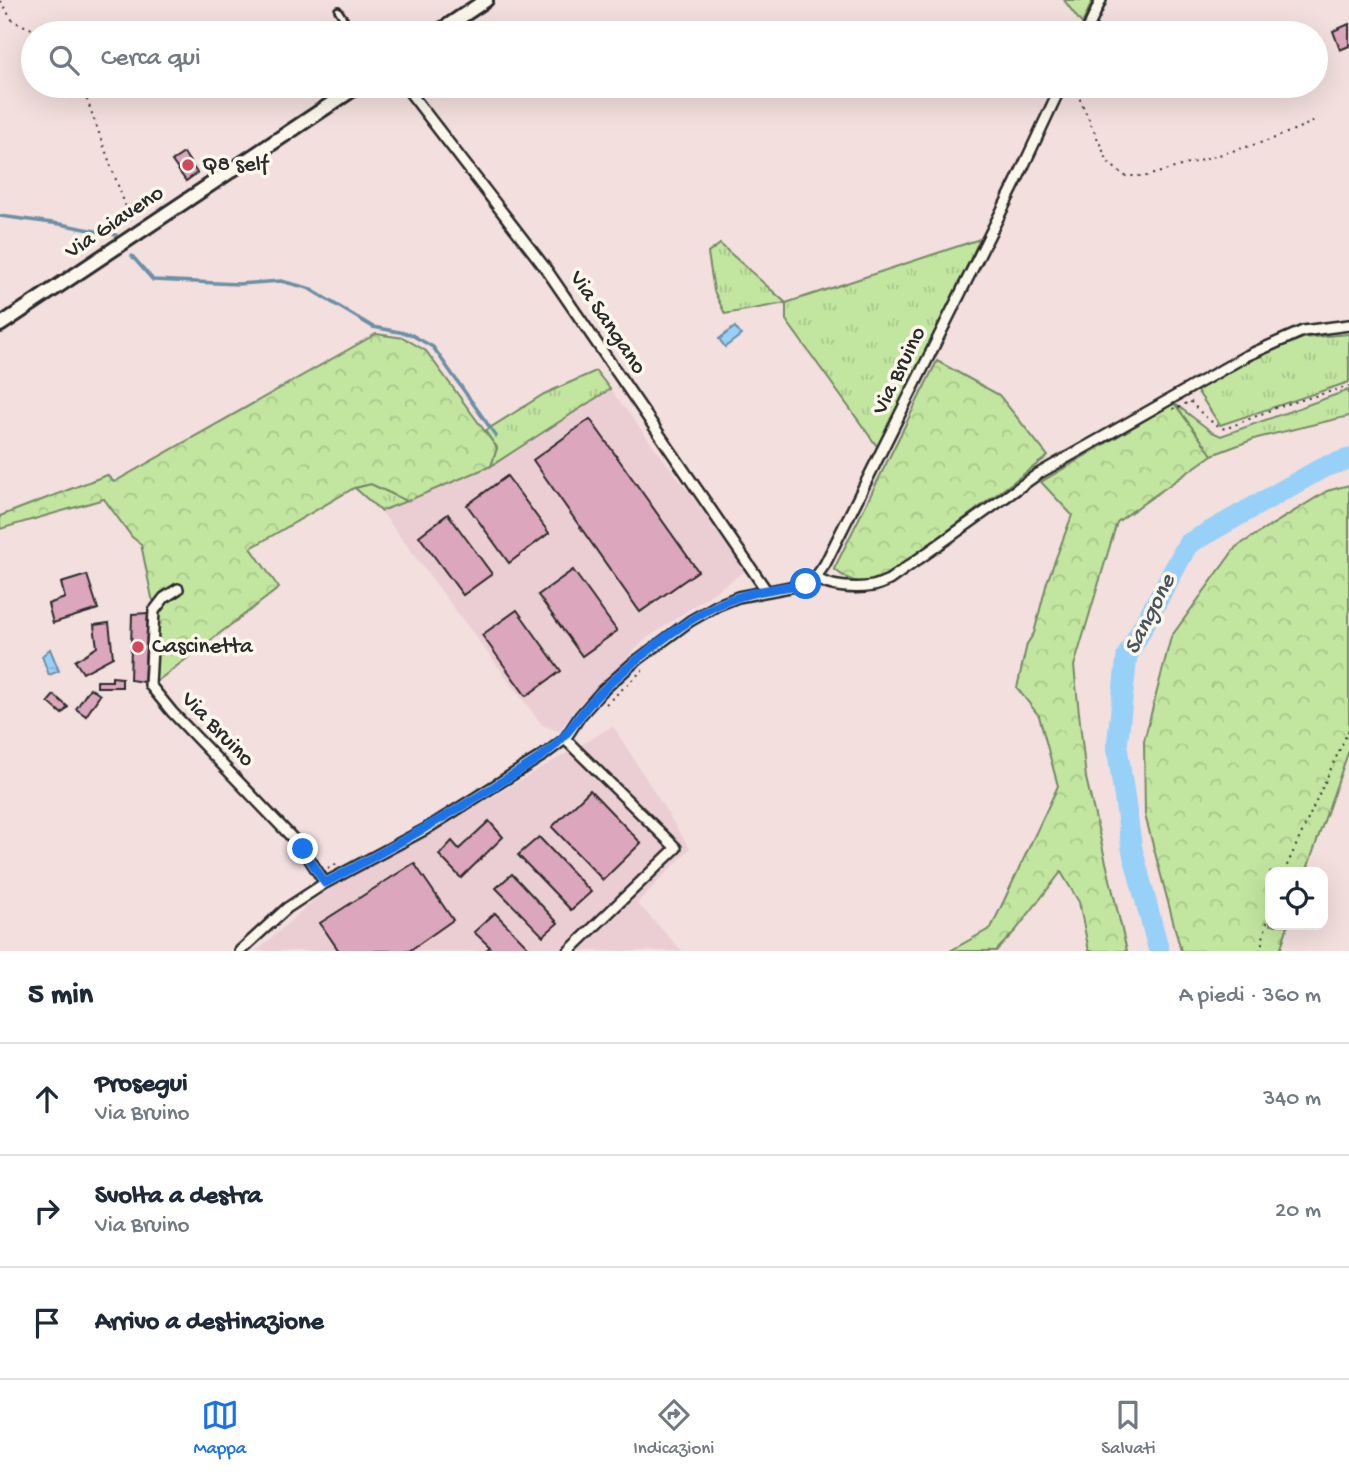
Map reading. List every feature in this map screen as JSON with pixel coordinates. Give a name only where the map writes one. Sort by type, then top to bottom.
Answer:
[{"type":"main road","points":[[455,21],[486,0]]},
{"type":"main road","name":"Via Giaveno","points":[[0,326],[340,98]]},
{"type":"street","points":[[1091,21],[1101,0]]},
{"type":"street","name":"Via Sangano","points":[[414,98],[546,269],[766,590]]},
{"type":"street","name":"Via Bruino","points":[[816,577],[825,564],[1055,98]]},
{"type":"street","points":[[240,951],[287,908],[325,883],[426,829],[545,754],[565,739],[580,716],[602,691],[632,664],[690,621],[718,605],[766,590],[806,584],[816,577],[826,583],[849,586],[873,586],[889,580],[1038,474],[1177,394],[1246,356],[1303,331],[1349,324]]},
{"type":"street","name":"Via Bruino","points":[[178,589],[164,598],[154,611],[150,685],[172,712],[303,849],[325,883]]},
{"type":"street","points":[[565,739],[676,848],[569,951]]},
{"type":"lane","points":[[338,10],[345,21]]},
{"type":"path","points":[[0,1],[13,21],[21,24]]},
{"type":"path","points":[[86,98],[136,234]]},
{"type":"path","points":[[1079,98],[1108,162],[1124,176],[1147,176],[1270,140],[1315,121]]},
{"type":"path","points":[[1170,404],[1175,410],[1190,401],[1203,415],[1225,429],[1278,407],[1349,386]]},
{"type":"path","points":[[606,704],[646,667]]},
{"type":"path","points":[[1286,867],[1349,729]]},
{"type":"path","points":[[1260,951],[1265,930]]},
{"type":"shaded area","points":[[610,389],[748,569],[646,639],[579,705],[559,731],[542,725],[381,511],[491,466]]},
{"type":"shaded area","points":[[613,726],[690,849],[637,903],[682,951],[257,951],[314,900],[337,884],[413,843]]},
{"type":"green space","points":[[1064,0],[1093,0],[1083,21],[1080,21]]},
{"type":"green space","points":[[980,239],[879,449],[786,320],[786,303]]},
{"type":"green space","points":[[720,244],[786,303],[725,314],[714,291],[708,253]]},
{"type":"green space","points":[[376,334],[404,338],[426,351],[497,448],[491,466],[407,501],[371,484],[354,488],[251,548],[279,588],[156,682],[153,676],[159,610],[152,598],[141,544],[132,537],[104,499],[0,529],[0,516],[107,475],[114,482]]},
{"type":"green space","points":[[1349,334],[1349,382],[1220,425],[1196,389],[1257,356],[1303,338]]},
{"type":"green space","points":[[937,361],[999,395],[1048,456],[887,576],[872,581],[853,581],[834,569]]},
{"type":"green space","points":[[596,371],[610,389],[491,466],[497,448],[485,431],[544,394]]},
{"type":"green space","points":[[1349,390],[1349,416],[1257,438],[1212,455],[1174,403],[1221,436]]},
{"type":"green space","points":[[1174,403],[1212,455],[1117,522],[1074,666],[1086,778],[1127,951],[1089,951],[1079,902],[1061,872],[1016,930],[996,951],[950,951],[991,928],[1058,786],[1039,716],[1017,688],[1027,644],[1034,633],[1047,582],[1072,515],[1041,482]]},
{"type":"green space","points":[[371,484],[407,501],[381,511],[355,488]]},
{"type":"green space","points":[[1349,485],[1349,750],[1308,867],[1265,867],[1265,930],[1286,930],[1280,951],[1181,951],[1145,815],[1144,741],[1171,637],[1236,547],[1327,491]]},
{"type":"water","points":[[735,327],[741,335],[725,347],[719,339]]},
{"type":"water","points":[[50,649],[59,671],[49,675],[42,656]]},
{"type":"building","points":[[1349,24],[1349,46],[1340,50],[1333,31]]},
{"type":"building","points":[[184,153],[197,173],[186,181],[172,161]]},
{"type":"building","points":[[590,419],[698,571],[640,612],[533,460]]},
{"type":"building","points":[[507,476],[549,533],[509,563],[467,505]]},
{"type":"building","points":[[448,514],[492,574],[463,595],[419,536]]},
{"type":"building","points":[[573,570],[617,631],[582,656],[538,595]]},
{"type":"building","points":[[87,575],[98,609],[53,623],[48,604],[65,598],[61,583]]},
{"type":"building","points":[[517,610],[561,671],[526,696],[482,635]]},
{"type":"building","name":"Cascinetta","points":[[148,613],[144,682],[130,680],[132,614]]},
{"type":"building","points":[[109,623],[113,657],[83,673],[75,661],[97,647],[94,625]]},
{"type":"building","points":[[112,677],[122,678],[122,687],[97,687],[97,681],[112,681]]},
{"type":"building","points":[[90,688],[100,695],[86,716],[76,709]]},
{"type":"building","points":[[54,695],[68,707],[62,714],[48,702]]},
{"type":"building","points":[[590,790],[641,843],[603,880],[552,827]]},
{"type":"building","points":[[489,821],[503,837],[461,878],[439,855],[452,841],[459,849]]},
{"type":"building","points":[[539,837],[591,892],[571,910],[518,855]]},
{"type":"building","points":[[414,863],[453,920],[409,951],[339,951],[320,923]]},
{"type":"building","points":[[512,874],[558,923],[543,936],[496,888]]},
{"type":"building","points":[[495,913],[530,951],[485,951],[490,947],[474,932]]},
{"type":"waterway","points":[[0,216],[116,235]]},
{"type":"waterway","points":[[132,256],[153,280],[238,284],[281,281],[308,288],[373,327],[410,334],[433,347],[496,436]]},
{"type":"waterway","name":"Sangone","points":[[1159,951],[1132,849],[1117,746],[1127,656],[1188,544],[1324,467],[1349,459]]},
{"type":"place","name":"Q8 self","points":[[188,165]]},
{"type":"place","name":"Cascinetta","points":[[138,647]]},
{"type":"route","points":[[303,849],[325,883],[426,829],[545,754],[565,739],[580,716],[602,691],[632,664],[690,621],[738,597],[806,584]]}]
